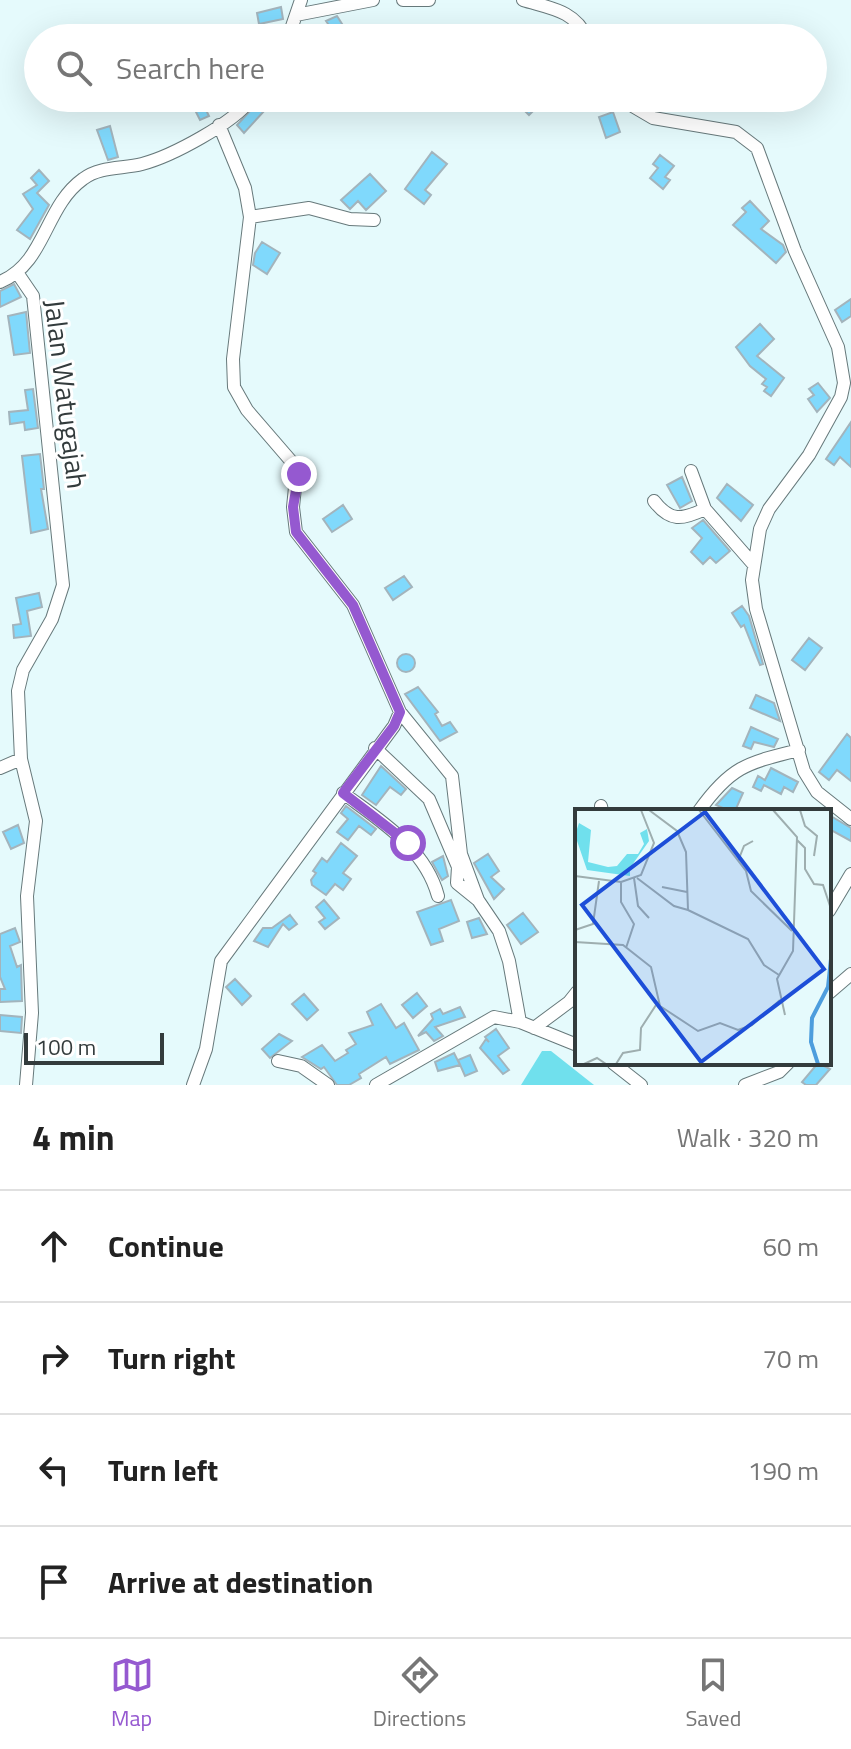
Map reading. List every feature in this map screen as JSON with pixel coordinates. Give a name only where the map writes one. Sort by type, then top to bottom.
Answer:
[{"type":"street","points":[[293,24],[301,0]]},
{"type":"street","points":[[296,15],[373,0]]},
{"type":"street","points":[[403,0],[429,0]]},
{"type":"street","points":[[523,0],[569,14],[579,24]]},
{"type":"street","points":[[0,282],[18,274],[59,205],[85,177],[152,161],[241,112]]},
{"type":"street","points":[[643,112],[653,118],[736,132],[761,153],[795,251],[838,347],[844,383],[836,407],[809,455],[769,509],[760,529],[752,580],[756,609],[804,771],[817,792],[851,819]]},
{"type":"street","points":[[219,125],[245,188],[250,217],[233,359],[234,387],[247,410],[297,468],[293,507],[296,532],[353,605],[400,712],[452,776],[457,802],[456,834],[478,900]]},
{"type":"street","points":[[250,217],[309,208],[350,219],[374,220]]},
{"type":"street","name":"Jalan Watugajah","points":[[18,274],[33,296],[63,585],[52,619],[23,670],[18,691],[21,759],[36,821],[27,896],[32,1013],[26,1085]]},
{"type":"street","points":[[836,407],[851,403]]},
{"type":"street","points":[[691,471],[705,509],[754,565]]},
{"type":"street","points":[[654,501],[670,517],[680,519],[705,509]]},
{"type":"street","points":[[193,1085],[206,1049],[221,961],[394,726],[400,712]]},
{"type":"street","points":[[375,748],[429,799],[458,867],[457,883],[478,900],[493,918],[504,946],[520,1022]]},
{"type":"street","points":[[701,809],[718,786],[744,764],[799,750]]},
{"type":"street","points":[[0,768],[21,759]]},
{"type":"street","points":[[343,793],[408,843],[425,862],[438,896]]},
{"type":"street","points":[[831,908],[851,874]]},
{"type":"street","points":[[831,991],[851,974]]},
{"type":"street","points":[[534,1028],[575,994]]},
{"type":"street","points":[[376,1085],[485,1020],[502,1018],[520,1022],[575,1044]]},
{"type":"street","points":[[278,1061],[301,1066],[328,1085]]},
{"type":"street","points":[[616,1065],[641,1085]]},
{"type":"street","points":[[745,1085],[779,1072],[786,1065]]},
{"type":"shaded area","points":[[542,1051],[551,1051],[594,1085],[521,1085]]},
{"type":"building","points":[[281,7],[283,19],[259,24],[257,13]]},
{"type":"building","points":[[337,16],[342,24],[328,24],[326,21]]},
{"type":"building","points":[[196,112],[207,112],[209,116],[200,120]]},
{"type":"building","points":[[249,112],[263,112],[244,133],[237,125]]},
{"type":"building","points":[[613,112],[620,132],[606,138],[599,117]]},
{"type":"building","points":[[110,126],[118,157],[108,160],[97,130]]},
{"type":"building","points":[[432,152],[447,164],[425,190],[431,195],[424,204],[405,189]]},
{"type":"building","points":[[660,155],[674,166],[665,177],[670,180],[663,189],[650,178],[658,168],[653,164]]},
{"type":"building","points":[[39,170],[49,181],[37,193],[49,205],[30,239],[17,230],[33,209],[23,194],[37,185],[31,178]]},
{"type":"building","points":[[370,174],[386,191],[366,210],[358,201],[350,209],[341,200]]},
{"type":"building","points":[[750,201],[769,221],[761,229],[783,245],[786,252],[776,263],[733,225],[746,212],[742,208]]},
{"type":"building","points":[[262,242],[280,253],[267,274],[253,265],[255,253]]},
{"type":"building","points":[[14,284],[21,297],[0,307],[0,291]]},
{"type":"building","points":[[851,299],[851,316],[842,322],[835,310]]},
{"type":"building","points":[[26,312],[30,353],[14,355],[8,316]]},
{"type":"building","points":[[760,324],[774,339],[757,356],[784,378],[771,396],[764,391],[767,387],[762,384],[766,379],[750,366],[736,347]]},
{"type":"building","points":[[818,383],[830,398],[817,412],[808,399],[814,395],[809,389]]},
{"type":"building","points":[[33,389],[38,428],[25,430],[24,422],[10,424],[9,412],[28,410],[25,390]]},
{"type":"building","points":[[851,422],[851,467],[840,457],[834,465],[826,459]]},
{"type":"building","points":[[40,454],[44,489],[41,489],[48,529],[31,533],[22,456]]},
{"type":"building","points":[[682,477],[692,501],[680,508],[667,485]]},
{"type":"building","points":[[727,484],[753,505],[741,521],[717,498]]},
{"type":"building","points":[[343,505],[352,519],[332,532],[323,519]]},
{"type":"building","points":[[703,520],[730,551],[716,563],[710,557],[703,564],[691,552],[702,538],[692,528]]},
{"type":"building","points":[[404,576],[412,587],[393,600],[385,588]]},
{"type":"building","points":[[39,593],[42,607],[27,611],[31,636],[14,638],[13,625],[21,624],[16,598]]},
{"type":"building","points":[[742,606],[749,616],[763,664],[760,665],[744,625],[741,627],[732,613]]},
{"type":"building","points":[[809,638],[822,648],[805,670],[792,660]]},
{"type":"building","points":[[406,654],[415,663],[406,672],[397,663]]},
{"type":"building","points":[[418,687],[438,712],[435,714],[442,726],[450,722],[457,732],[440,741],[405,694]]},
{"type":"building","points":[[756,695],[774,703],[780,721],[750,708]]},
{"type":"building","points":[[751,727],[778,739],[774,747],[754,742],[751,749],[743,746]]},
{"type":"building","points":[[847,734],[851,738],[851,781],[837,770],[829,780],[819,772]]},
{"type":"building","points":[[381,766],[406,789],[401,795],[390,787],[376,805],[362,795]]},
{"type":"building","points":[[771,768],[798,782],[793,792],[784,787],[781,794],[764,785],[761,791],[753,787],[758,776],[765,780]]},
{"type":"building","points":[[732,788],[743,793],[736,809],[723,809],[716,805]]},
{"type":"building","points":[[346,806],[376,829],[371,835],[359,826],[348,840],[337,832],[348,819],[341,813]]},
{"type":"building","points":[[831,816],[851,828],[851,841],[831,830]]},
{"type":"building","points":[[18,825],[24,843],[11,849],[3,832]]},
{"type":"building","points":[[341,843],[357,856],[343,873],[351,879],[343,890],[335,884],[326,895],[312,885],[311,880],[316,873],[313,871],[322,858],[327,862]]},
{"type":"building","points":[[488,854],[499,871],[491,877],[504,889],[494,899],[474,863]]},
{"type":"building","points":[[443,856],[448,876],[442,880],[432,862]]},
{"type":"building","points":[[324,900],[339,918],[325,929],[319,922],[325,918],[316,907]]},
{"type":"building","points":[[451,900],[459,921],[439,929],[443,941],[431,945],[417,912]]},
{"type":"building","points":[[523,913],[538,932],[521,944],[507,925]]},
{"type":"building","points":[[290,915],[297,924],[289,930],[283,924],[268,947],[254,941],[263,928],[272,928]]},
{"type":"building","points":[[479,918],[487,934],[472,938],[467,922]]},
{"type":"building","points":[[15,928],[20,942],[10,946],[17,967],[21,965],[22,1001],[0,1002],[0,989],[5,989],[0,977],[0,934]]},
{"type":"building","points":[[235,979],[251,996],[242,1005],[226,987]]},
{"type":"building","points":[[417,993],[427,1006],[413,1018],[402,1005]]},
{"type":"building","points":[[304,994],[318,1010],[307,1020],[292,1004]]},
{"type":"building","points":[[381,1004],[396,1028],[404,1023],[419,1050],[390,1064],[386,1057],[359,1074],[361,1078],[349,1085],[337,1085],[324,1067],[321,1069],[302,1057],[322,1045],[335,1061],[348,1053],[346,1050],[356,1044],[349,1033],[373,1025],[367,1012]]},
{"type":"building","points":[[460,1007],[465,1017],[435,1027],[443,1036],[434,1041],[426,1032],[418,1036],[433,1019],[431,1014],[440,1009],[443,1014]]},
{"type":"building","points":[[0,1015],[22,1017],[21,1033],[0,1031]]},
{"type":"building","points":[[496,1029],[509,1048],[498,1056],[509,1070],[503,1074],[480,1048],[486,1039],[489,1042],[485,1037]]},
{"type":"building","points":[[279,1034],[292,1041],[270,1058],[262,1049]]},
{"type":"building","points":[[454,1053],[460,1065],[438,1071],[435,1062]]},
{"type":"building","points":[[470,1055],[477,1071],[465,1076],[458,1060]]},
{"type":"building","points":[[816,1065],[830,1069],[816,1085],[802,1082]]},
{"type":"route","points":[[299,474],[293,507],[296,532],[303,545],[340,584],[353,605],[372,641],[400,712],[398,721],[343,793],[408,843]]}]
